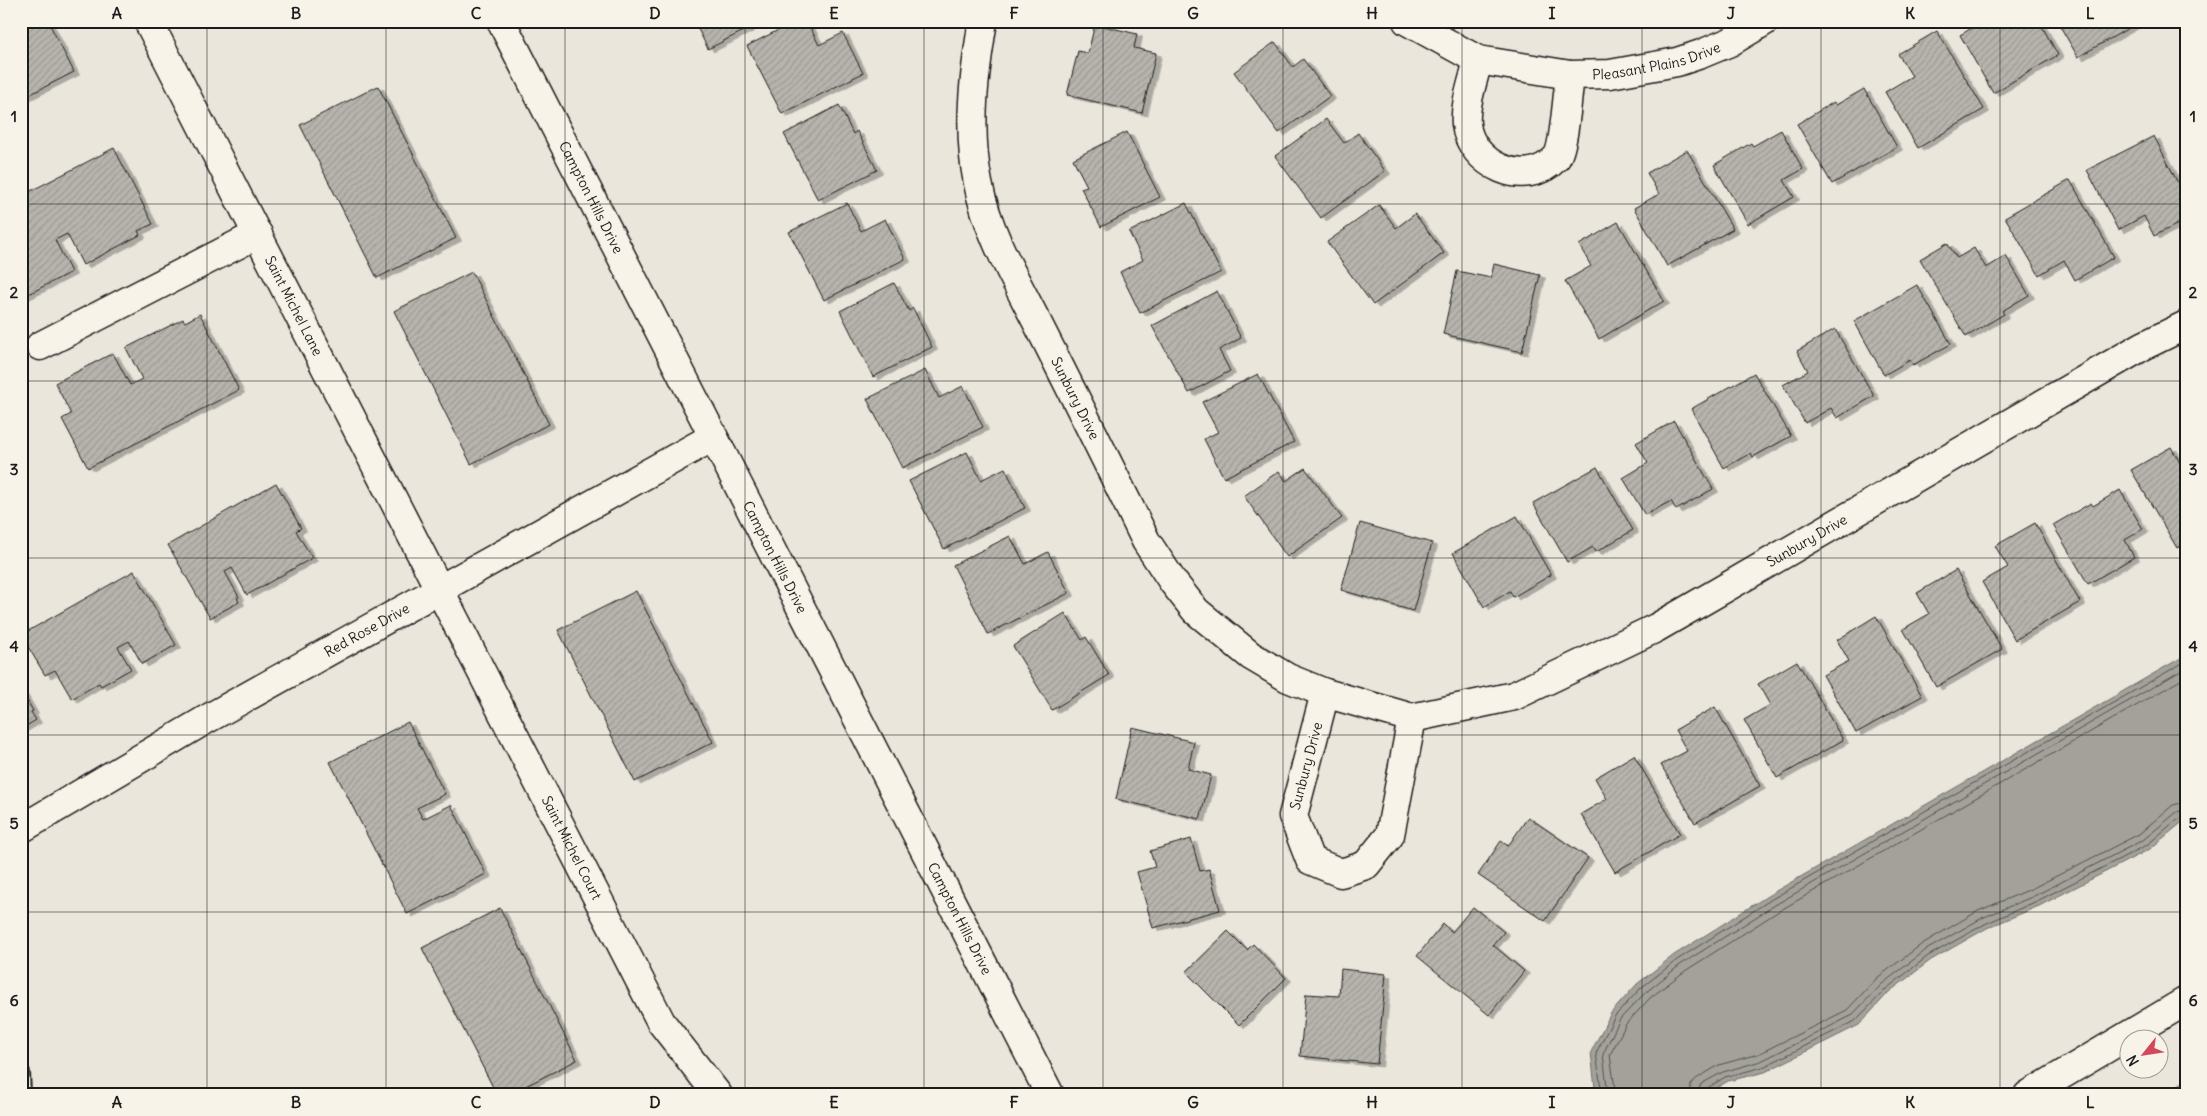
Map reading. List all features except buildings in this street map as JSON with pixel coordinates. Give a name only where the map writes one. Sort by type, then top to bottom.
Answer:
[{"type":"street","name":"Saint Michel Lane","points":[[148,21],[441,589]]},
{"type":"street","name":"Campton Hills Drive","points":[[501,21],[1050,1095]]},
{"type":"street","name":"Sunbury Drive","points":[[983,21],[975,70],[972,140],[978,182],[987,216],[1035,319],[1146,541],[1173,582],[1196,611],[1218,631],[1251,656],[1288,678],[1325,693],[1412,718],[1514,696],[1656,628],[2143,346],[2186,325]]},
{"type":"street","name":"Pleasant Plains Drive","points":[[1407,21],[1478,60],[1570,75],[1610,74],[1676,62],[1730,42],[1765,21]]},
{"type":"street","points":[[1478,60],[1466,123],[1470,140],[1479,155],[1492,166],[1509,172],[1526,172],[1542,167],[1557,157],[1570,75]]},
{"type":"street","points":[[40,346],[258,234]]},
{"type":"street","name":"Red Rose Drive","points":[[21,829],[207,719],[713,436]]},
{"type":"street","name":"Saint Michel Court","points":[[441,589],[661,1022],[718,1095]]},
{"type":"street","name":"Sunbury Drive","points":[[1325,693],[1293,816],[1310,860],[1341,873],[1366,865],[1390,835],[1412,718]]},
{"type":"street","points":[[2028,1095],[2186,1001]]},
{"type":"lane","points":[[21,1073],[22,1095]]},
{"type":"shaded area","points":[[2186,1080],[2186,1095],[2162,1095]]},
{"type":"water","points":[[2186,655],[2186,819],[2150,849],[2039,906],[1987,928],[1931,960],[1889,992],[1859,1025],[1765,1072],[1728,1081],[1705,1095],[1598,1095],[1595,1088],[1591,1052],[1611,1013],[1637,984],[1674,955],[1769,895]]}]
